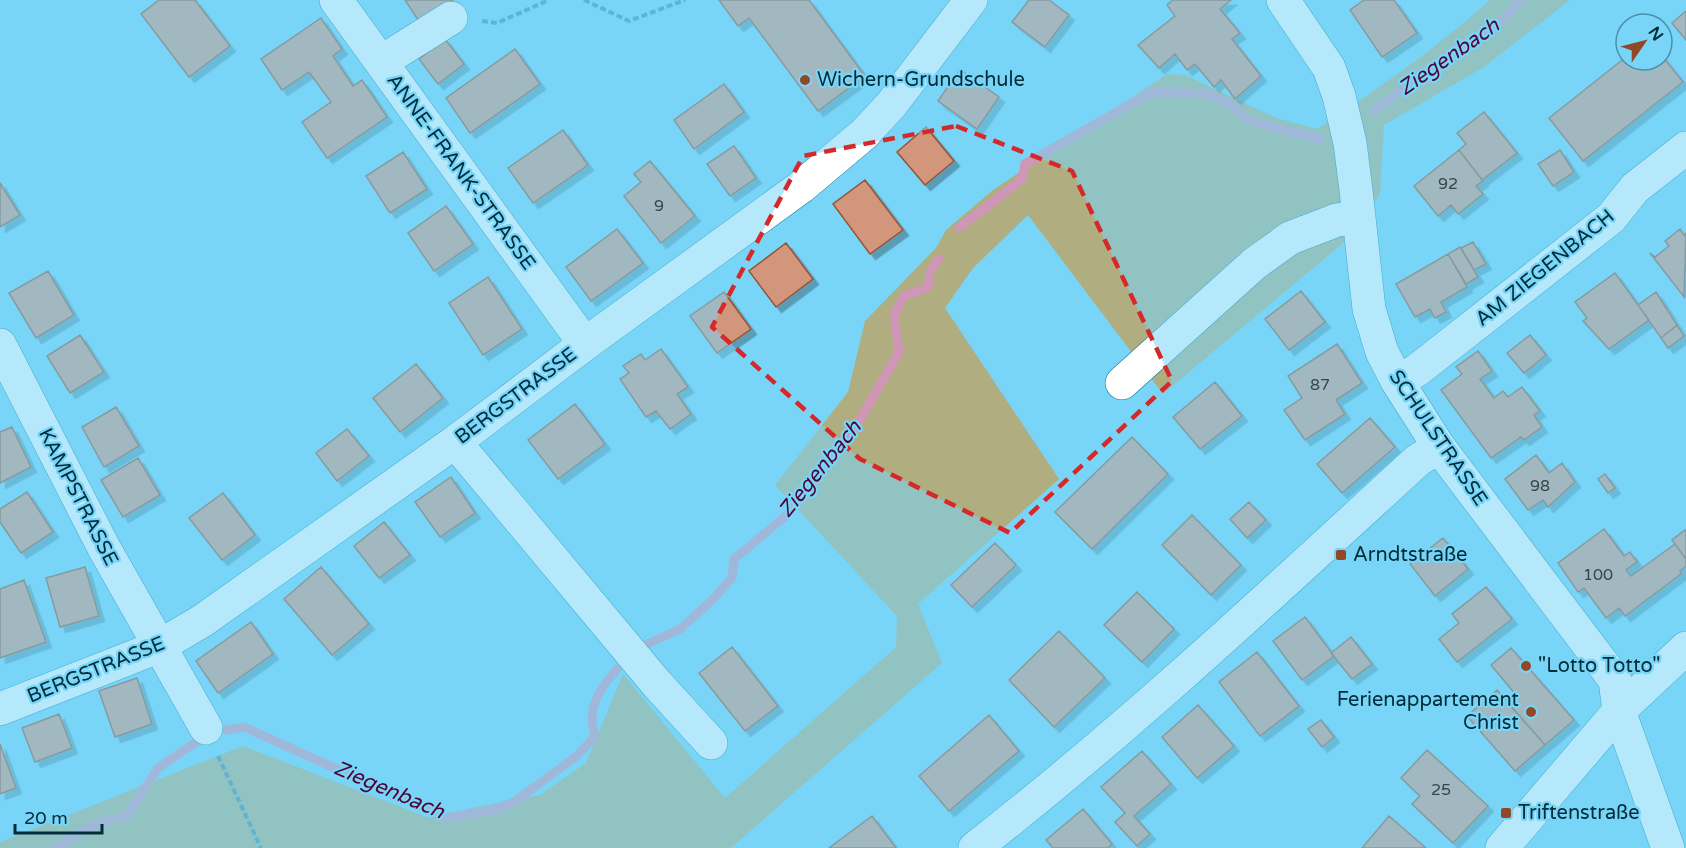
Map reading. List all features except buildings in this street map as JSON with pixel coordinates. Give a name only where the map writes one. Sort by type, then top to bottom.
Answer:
[{"type":"street","name":"ANNE-FRANK-STRASSE","points":[[336,0],[585,344]]},
{"type":"street","name":"BERGSTRASSE","points":[[0,709],[158,647],[202,621],[455,442],[801,186],[864,134],[891,105],[971,0]]},
{"type":"street","name":"SCHULSTRASSE","points":[[1283,0],[1329,68],[1335,87],[1350,143],[1369,309],[1382,352],[1397,381],[1439,447],[1615,680],[1618,711],[1668,848]]},
{"type":"street","points":[[381,62],[451,18]]},
{"type":"street","name":"AM ZIEGENBACH","points":[[1397,381],[1416,371],[1611,218],[1635,188],[1686,148]]},
{"type":"street","points":[[1122,383],[1254,264],[1290,238],[1336,220],[1358,218]]},
{"type":"street","name":"KAMPSTRASSE","points":[[0,345],[158,647],[211,740]]},
{"type":"street","points":[[455,442],[657,684],[711,742]]},
{"type":"street","points":[[975,848],[1067,776],[1154,702],[1418,460],[1439,447]]},
{"type":"street","points":[[1502,848],[1618,711],[1686,648]]},
{"type":"path","points":[[451,18],[497,23],[549,0]]},
{"type":"path","points":[[584,0],[629,21],[685,0]]},
{"type":"path","points":[[211,740],[261,848]]},
{"type":"highlighted area","points":[[956,126],[1072,171],[1172,381],[1010,533],[860,459],[712,327],[803,156]]},
{"type":"shaded area","points":[[1490,0],[1570,0],[1484,67],[1384,125],[1380,194],[1349,238],[1163,394],[1028,215],[973,268],[945,308],[1059,479],[918,604],[942,663],[731,848],[0,848],[0,842],[243,746],[427,817],[540,795],[586,763],[623,674],[725,798],[896,647],[897,616],[775,485],[848,392],[865,321],[936,248],[946,230],[993,190],[1167,74],[1185,75],[1276,118],[1317,129],[1406,68]]},
{"type":"waterway","name":"Ziegenbach","points":[[1374,111],[1454,50],[1503,20],[1520,0]]},
{"type":"waterway","name":"Ziegenbach","points":[[959,228],[1022,179],[1025,164],[1152,92],[1208,94],[1230,104],[1248,120],[1320,139]]},
{"type":"waterway","name":"Ziegenbach","points":[[643,646],[680,629],[710,602],[732,578],[734,559],[787,515],[854,430],[899,352],[894,315],[904,296],[928,287],[930,271],[939,259]]},
{"type":"waterway","name":"Ziegenbach","points":[[226,730],[244,727],[445,818],[491,811],[514,802],[578,755],[595,736],[592,715],[597,697],[622,664]]},
{"type":"waterway","points":[[55,848],[98,823],[127,816],[158,768],[202,738]]},
{"type":"place","name":"Wichern-Grundschule","points":[[805,80]]},
{"type":"place","name":"Arndtstraße","points":[[1341,555]]},
{"type":"place","name":"\"Lotto Totto\"","points":[[1526,666]]},
{"type":"place","name":"Ferienappartement Christ","points":[[1531,712]]},
{"type":"place","name":"Triftenstraße","points":[[1506,813]]}]
